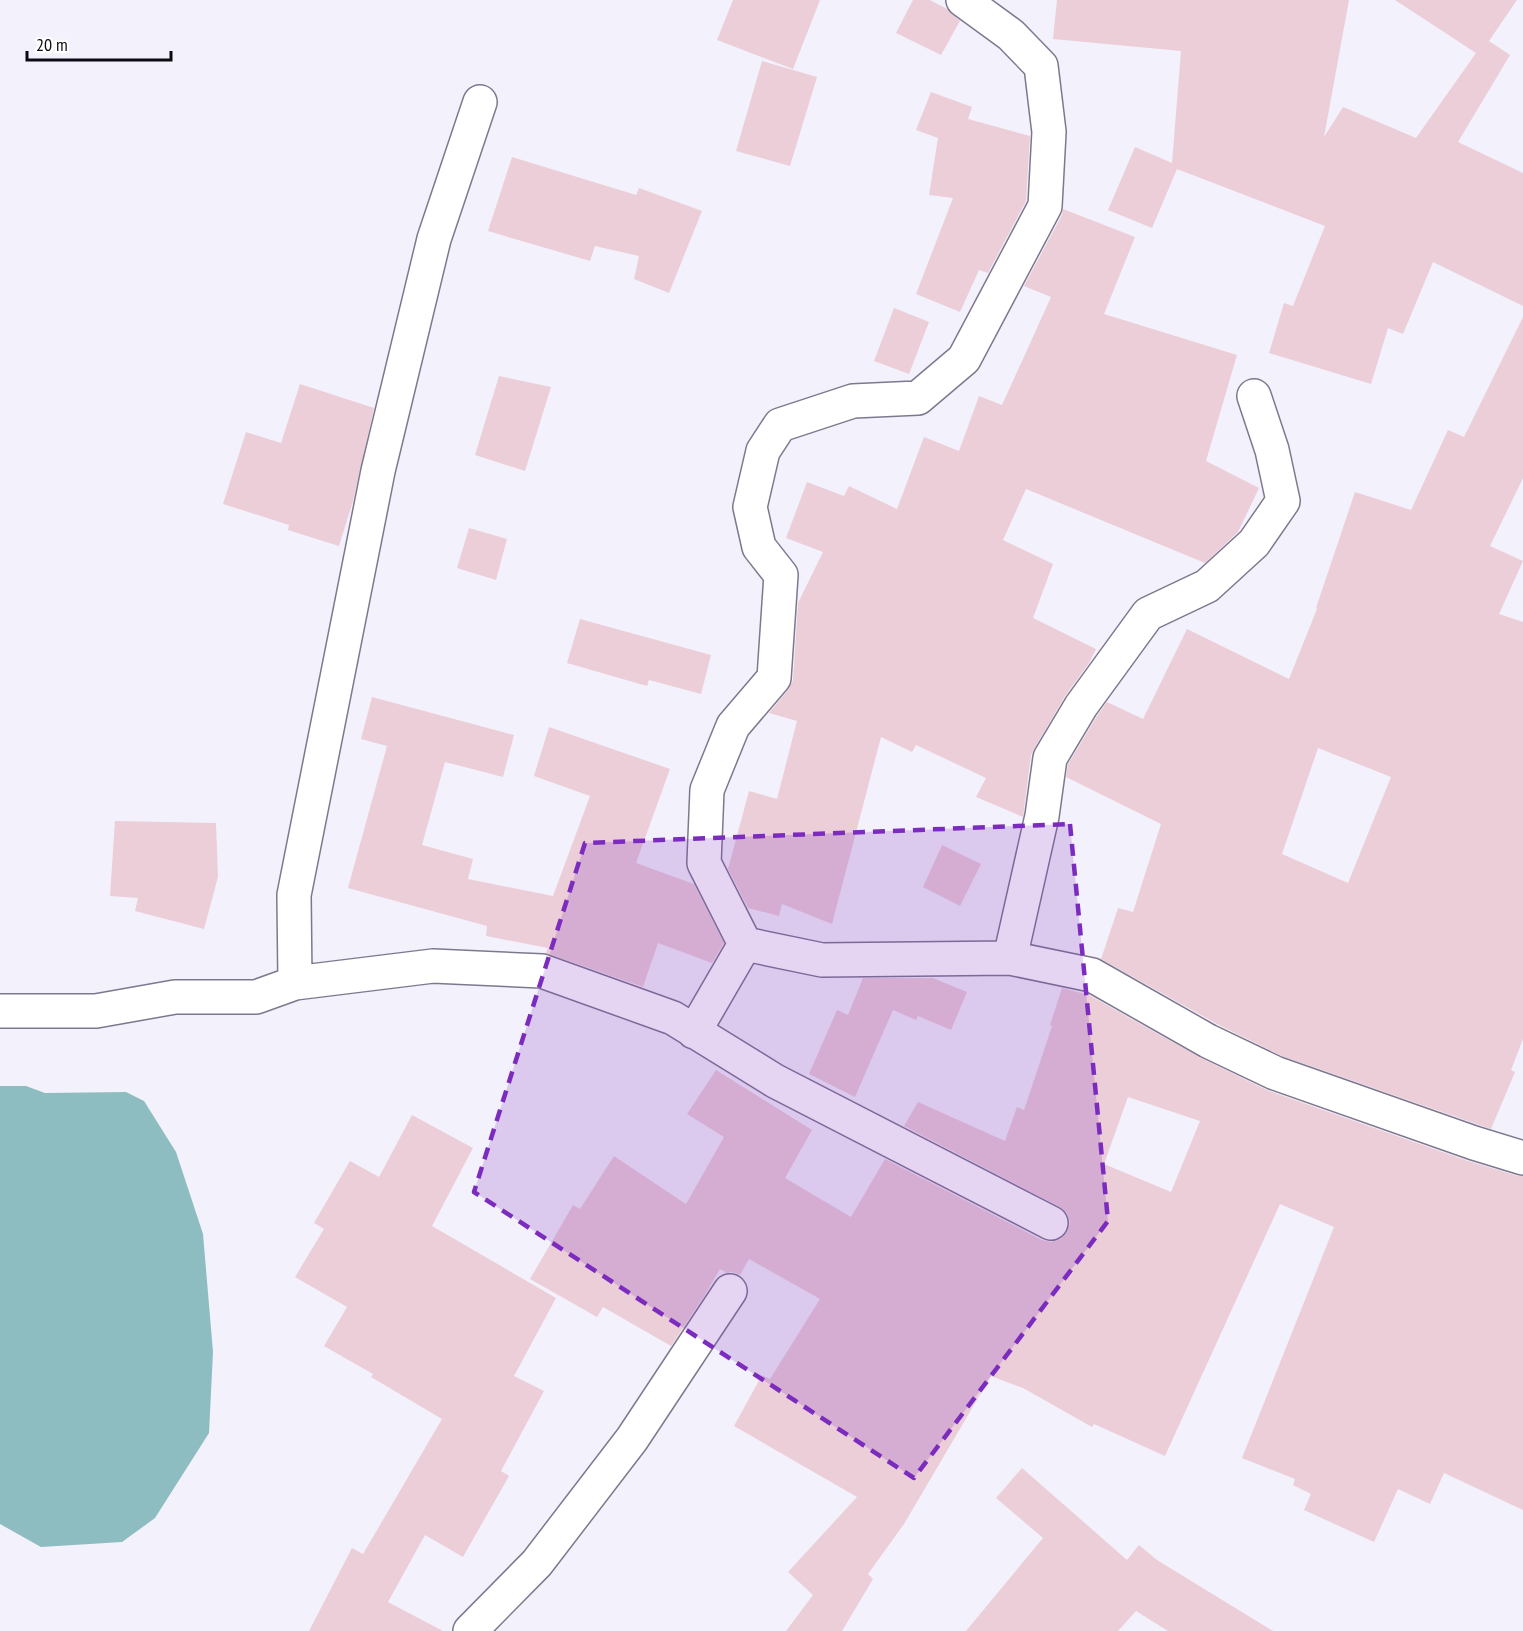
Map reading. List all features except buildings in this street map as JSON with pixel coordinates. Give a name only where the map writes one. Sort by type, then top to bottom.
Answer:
[{"type":"street","points":[[745,944],[704,863],[707,790],[733,726],[774,678],[781,576],[759,547],[750,507],[763,451],[780,425],[853,401],[918,398],[964,359],[1045,206],[1049,132],[1041,66],[1011,34],[963,0]]},
{"type":"street","points":[[295,983],[294,895],[378,471],[434,239],[480,102]]},
{"type":"street","points":[[1010,958],[1042,816],[1050,758],[1082,706],[1148,614],[1207,586],[1254,543],[1283,501],[1272,450],[1254,396]]},
{"type":"street","points":[[745,944],[822,960],[1010,958],[1092,975],[1208,1041],[1275,1073],[1523,1158]]},
{"type":"street","points":[[694,1032],[745,944]]},
{"type":"street","points":[[0,1011],[96,1011],[175,997],[256,997],[295,983],[433,966],[542,971],[673,1018],[775,1081],[1051,1223]]},
{"type":"street","points":[[470,1631],[537,1563],[633,1439],[730,1291]]},
{"type":"highlighted area","points":[[1070,824],[1108,1221],[914,1478],[474,1192],[585,843]]},
{"type":"water","points":[[0,1086],[26,1086],[45,1093],[126,1092],[144,1101],[176,1152],[203,1234],[213,1352],[209,1433],[155,1518],[122,1542],[41,1547],[0,1524]]}]
